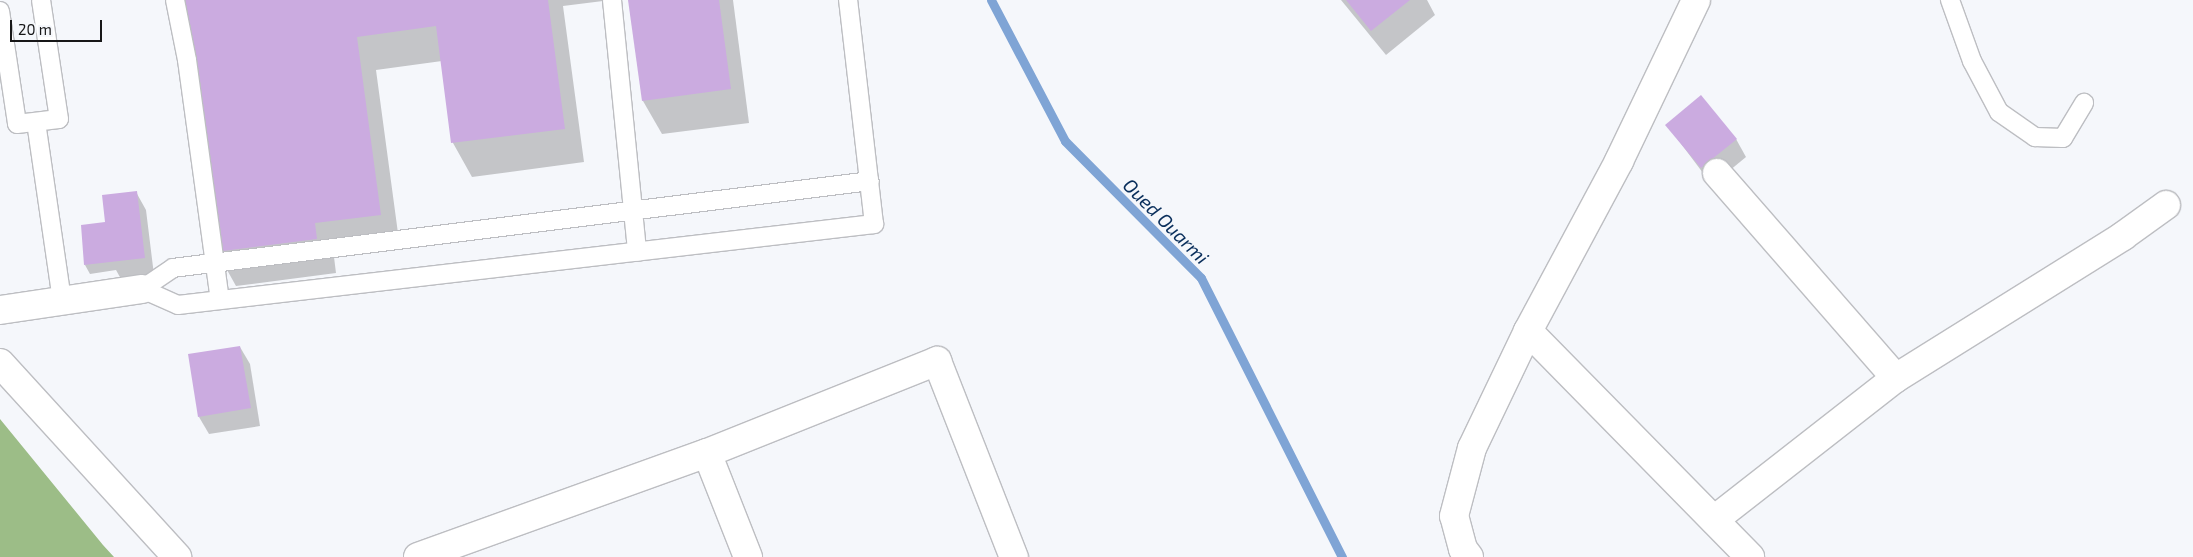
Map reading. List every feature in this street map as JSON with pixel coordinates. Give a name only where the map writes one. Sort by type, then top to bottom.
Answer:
[{"type":"street","points":[[1469,557],[1463,549],[1454,516],[1472,448],[1528,330],[1619,161],[1696,0]]},
{"type":"street","points":[[1717,173],[1896,378]]},
{"type":"street","points":[[1714,520],[1896,378],[2123,236],[2166,205]]},
{"type":"street","points":[[0,310],[142,289]]},
{"type":"street","points":[[1528,330],[1750,557]]},
{"type":"street","points":[[418,557],[707,453],[937,361],[1014,557]]},
{"type":"street","points":[[0,363],[177,557]]},
{"type":"street","points":[[707,453],[748,557]]},
{"type":"lane","points":[[0,11],[17,124],[59,119],[41,0]]},
{"type":"lane","points":[[175,0],[186,60],[220,300]]},
{"type":"lane","points":[[612,0],[637,252]]},
{"type":"lane","points":[[142,289],[178,305],[874,224],[848,0]]},
{"type":"lane","points":[[1950,0],[1972,61],[2000,112],[2035,137],[2063,138],[2084,103]]},
{"type":"lane","points":[[36,122],[62,301]]},
{"type":"lane","points":[[142,289],[173,268],[870,181]]},
{"type":"green space","points":[[0,419],[103,545],[114,557],[0,557]]},
{"type":"building","points":[[182,0],[548,0],[565,129],[451,143],[436,26],[357,37],[381,215],[315,223],[317,239],[215,252]]},
{"type":"building","points":[[628,0],[719,0],[731,89],[642,101]]},
{"type":"building","points":[[1346,0],[1410,0],[1371,31]]},
{"type":"building","points":[[1701,95],[1737,139],[1701,168],[1665,125]]},
{"type":"building","points":[[137,191],[145,258],[84,265],[81,225],[105,222],[102,195]]},
{"type":"building","points":[[240,346],[251,408],[198,417],[188,354]]},
{"type":"waterway","name":"Oued Ouarmi","points":[[991,0],[1065,141],[1201,278],[1342,557]]}]
